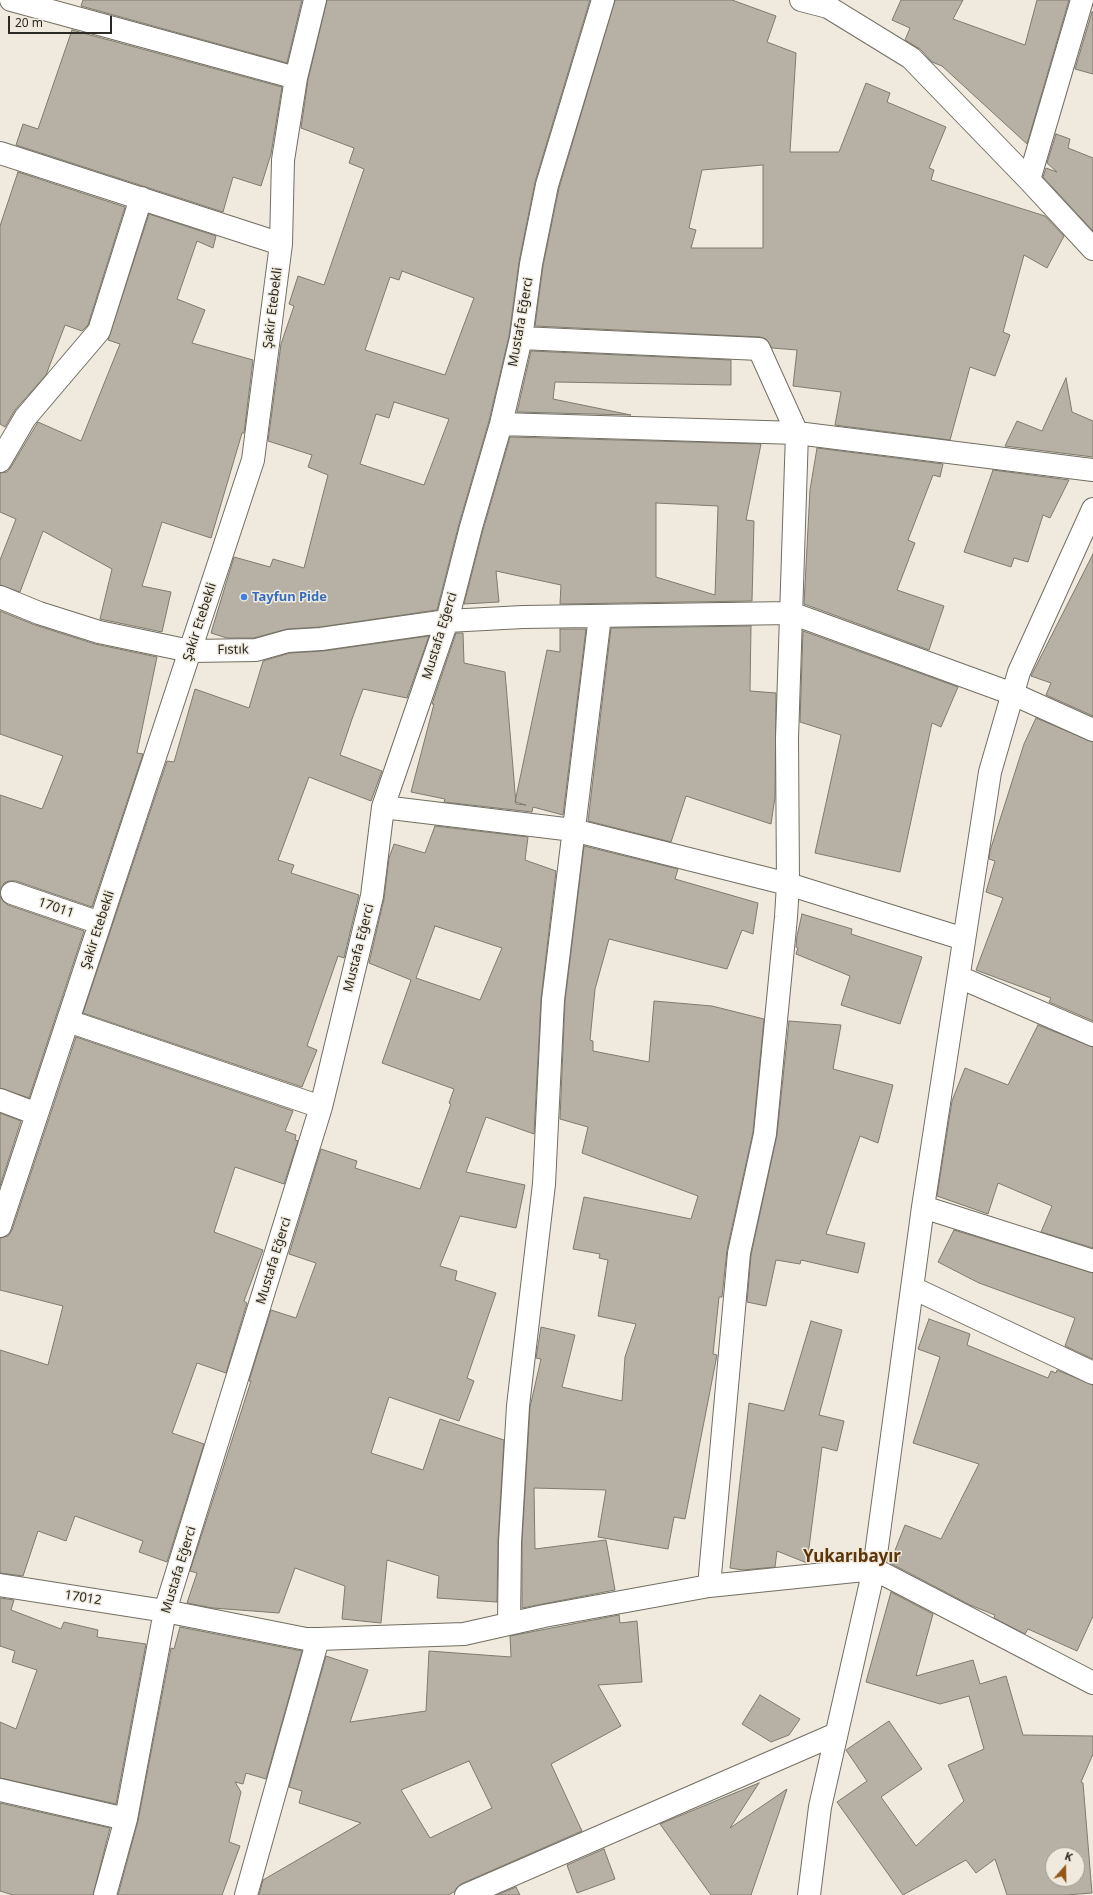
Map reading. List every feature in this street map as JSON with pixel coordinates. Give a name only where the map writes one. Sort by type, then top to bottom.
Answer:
[{"type":"street","points":[[11,0],[296,78]]},
{"type":"street","name":"Şakir Etebekli","points":[[0,1226],[253,460],[281,244],[283,160],[296,78],[316,0]]},
{"type":"street","name":"Mustafa Eğerci","points":[[105,1895],[126,1819],[165,1611],[321,1107],[372,896],[383,807],[447,621],[471,527],[501,424],[521,338],[531,264],[547,184],[603,0]]},
{"type":"street","points":[[802,0],[828,7],[911,58],[1029,180],[1093,249]]},
{"type":"street","points":[[1029,180],[1082,0]]},
{"type":"street","points":[[0,153],[281,244]]},
{"type":"street","points":[[0,461],[25,418],[99,331],[141,198]]},
{"type":"street","points":[[521,338],[759,349],[797,433],[787,738],[788,884],[765,1134],[747,1208],[739,1252],[709,1586]]},
{"type":"street","points":[[501,424],[797,433],[1093,470]]},
{"type":"street","points":[[810,1895],[820,1807],[874,1569],[923,1207],[990,772],[1019,672],[1093,509]]},
{"type":"street","name":"Fıstık","points":[[0,597],[39,613],[99,632],[190,652],[256,650],[288,641],[321,639],[447,621],[600,616],[791,613]]},
{"type":"street","points":[[791,613],[1012,694],[1093,730]]},
{"type":"street","points":[[509,1623],[510,1542],[518,1406],[544,1184],[553,1000],[600,616]]},
{"type":"street","points":[[383,807],[573,830],[788,884],[964,939]]},
{"type":"street","name":"17011","points":[[12,892],[100,924]]},
{"type":"street","points":[[958,977],[1093,1036]]},
{"type":"street","points":[[68,1021],[321,1107]]},
{"type":"street","points":[[0,1100],[37,1114]]},
{"type":"street","points":[[923,1207],[1093,1261]]},
{"type":"street","points":[[913,1288],[1093,1373]]},
{"type":"street","points":[[874,1569],[1093,1683]]},
{"type":"street","name":"17012","points":[[0,1585],[165,1611],[306,1639],[318,1639],[464,1634],[509,1623],[709,1586],[874,1569]]},
{"type":"street","points":[[246,1895],[318,1639]]},
{"type":"street","points":[[466,1895],[836,1734]]},
{"type":"street","points":[[0,1790],[126,1819]]},
{"type":"building","points":[[83,0],[302,0],[287,63],[81,6]]},
{"type":"building","points":[[327,0],[590,0],[535,182],[519,262],[509,336],[489,421],[459,524],[437,610],[320,627],[287,629],[254,638],[227,638],[211,633],[234,557],[270,567],[273,559],[304,568],[328,475],[308,467],[312,455],[268,441],[281,344],[294,306],[289,304],[298,276],[324,285],[364,169],[349,163],[354,148],[301,128],[308,80]],"holes":[[[402,271],[474,298],[445,375],[365,350],[390,277],[399,280]],[[394,402],[449,419],[424,485],[360,464],[376,414],[389,418]]]},
{"type":"building","points":[[615,0],[732,0],[776,16],[767,42],[796,53],[790,152],[839,152],[866,83],[890,93],[887,102],[946,127],[929,168],[934,170],[931,180],[1045,216],[1064,236],[1047,268],[1024,255],[1003,332],[1010,335],[995,376],[970,367],[950,440],[835,425],[841,392],[793,386],[797,350],[772,348],[766,339],[760,337],[535,326],[543,266],[559,188]],"holes":[[[763,165],[763,248],[691,248],[696,230],[689,228],[702,170]]]},
{"type":"building","points":[[901,0],[963,0],[953,19],[1025,45],[1037,0],[1069,0],[1027,144],[942,66],[932,62],[920,49],[905,40],[910,28],[892,20]]},
{"type":"building","points":[[1093,12],[1093,74],[1075,69]]},
{"type":"building","points":[[72,30],[282,87],[271,154],[261,186],[233,177],[223,212],[16,145],[23,124],[38,129]]},
{"type":"building","points":[[1056,134],[1070,139],[1068,148],[1093,158],[1093,231],[1043,177],[1046,168],[1057,172],[1047,163]]},
{"type":"building","points":[[18,172],[125,207],[88,325],[82,331],[65,325],[46,375],[15,410],[5,427],[0,424],[0,226]]},
{"type":"building","points":[[149,214],[216,236],[213,248],[197,241],[177,299],[205,310],[192,343],[253,360],[244,433],[242,433],[211,538],[162,522],[142,586],[171,592],[162,632],[100,619],[112,569],[43,531],[20,592],[0,585],[0,560],[16,519],[0,512],[0,473],[7,472],[11,467],[38,422],[81,441],[120,344],[108,340]]},
{"type":"building","points":[[531,351],[731,360],[731,385],[555,382],[553,399],[631,415],[517,412]]},
{"type":"building","points":[[1066,378],[1072,412],[1093,421],[1093,457],[1005,446],[1017,421],[1042,431]]},
{"type":"building","points":[[510,437],[761,444],[746,520],[754,521],[752,601],[560,604],[561,585],[496,571],[499,602],[464,604],[483,530]],"holes":[[[656,503],[718,506],[715,595],[656,577]]]},
{"type":"building","points":[[817,448],[943,464],[940,477],[933,475],[908,540],[915,543],[897,590],[944,606],[929,650],[804,604],[810,490]]},
{"type":"building","points":[[993,470],[1069,480],[1050,518],[1043,515],[1028,562],[1014,558],[1011,567],[964,552]]},
{"type":"building","points":[[1093,554],[1093,716],[1046,695],[1051,683],[1031,676]]},
{"type":"building","points":[[0,611],[35,625],[95,644],[157,657],[137,753],[143,754],[92,907],[16,881],[4,883],[0,891],[0,795],[42,809],[63,756],[0,734]]},
{"type":"building","points":[[751,626],[750,691],[776,693],[775,797],[771,824],[686,796],[671,842],[588,821],[611,628]]},
{"type":"building","points":[[560,629],[586,629],[563,815],[533,807],[532,812],[444,802],[445,799],[411,792],[434,704],[432,704],[456,633],[463,633],[464,663],[505,672],[516,799],[547,650],[560,652]]},
{"type":"building","points":[[803,631],[958,687],[941,727],[932,723],[900,872],[815,853],[841,735],[800,722]]},
{"type":"building","points":[[429,636],[407,698],[363,689],[352,719],[340,755],[382,771],[371,801],[309,777],[278,860],[294,865],[291,873],[359,895],[344,958],[338,956],[307,1046],[317,1050],[302,1087],[83,1013],[167,761],[174,762],[195,689],[249,708],[263,661],[290,653],[323,651]]},
{"type":"building","points":[[1036,718],[1093,742],[1093,1021],[1049,1002],[1051,998],[976,970],[1003,898],[986,892],[995,861],[989,859],[990,851],[1024,744]]},
{"type":"building","points":[[435,826],[528,837],[525,860],[556,871],[541,999],[534,1134],[486,1117],[466,1172],[525,1185],[516,1228],[460,1216],[440,1266],[457,1271],[455,1280],[496,1293],[467,1378],[474,1381],[459,1421],[389,1397],[371,1453],[423,1470],[440,1419],[504,1440],[498,1541],[497,1602],[437,1598],[439,1576],[387,1560],[381,1623],[342,1619],[345,1586],[295,1568],[279,1613],[213,1608],[187,1603],[197,1573],[190,1571],[251,1381],[249,1381],[271,1310],[296,1318],[316,1263],[289,1254],[321,1149],[357,1161],[355,1168],[420,1189],[451,1104],[449,1103],[454,1089],[382,1063],[411,980],[369,963],[384,899],[389,858],[394,844],[425,853]],"holes":[[[435,926],[502,948],[480,1000],[416,978]]]},
{"type":"building","points":[[584,846],[678,869],[675,879],[758,903],[753,934],[742,930],[727,969],[609,939],[595,989],[590,1040],[593,1041],[593,1051],[649,1062],[654,1001],[712,1006],[764,1019],[753,1132],[727,1250],[722,1297],[719,1297],[713,1354],[717,1355],[685,1519],[674,1517],[668,1549],[598,1537],[606,1490],[534,1488],[535,1549],[606,1540],[615,1590],[522,1608],[522,1542],[530,1407],[541,1359],[536,1358],[541,1327],[575,1335],[562,1387],[622,1401],[625,1357],[636,1324],[598,1316],[608,1260],[599,1258],[600,1254],[573,1249],[584,1197],[691,1219],[698,1196],[582,1153],[588,1127],[560,1119],[565,1001]]},
{"type":"building","points":[[0,896],[8,905],[84,931],[29,1098],[0,1088]]},
{"type":"building","points":[[802,914],[852,929],[851,934],[922,957],[900,1024],[841,1005],[850,976],[796,954],[798,948],[796,947],[797,936]]},
{"type":"building","points":[[789,1021],[841,1025],[833,1069],[893,1085],[878,1143],[860,1136],[826,1234],[865,1243],[858,1273],[801,1260],[800,1264],[776,1260],[766,1306],[747,1302],[751,1255],[777,1135]]},
{"type":"building","points":[[1038,1025],[1093,1047],[1093,1248],[1041,1232],[1052,1206],[998,1183],[988,1214],[937,1196],[952,1101],[965,1068],[1008,1085]]},
{"type":"building","points":[[76,1037],[293,1111],[285,1131],[296,1135],[295,1140],[298,1141],[284,1184],[235,1167],[214,1232],[263,1250],[244,1301],[247,1303],[226,1373],[197,1363],[172,1433],[204,1444],[167,1562],[139,1552],[143,1541],[75,1516],[66,1541],[38,1531],[23,1576],[0,1573],[0,1350],[48,1365],[63,1306],[0,1290],[0,1238],[8,1236],[12,1230]]},
{"type":"building","points":[[0,1113],[21,1121],[0,1186]]},
{"type":"building","points":[[954,1230],[1093,1273],[1093,1359],[1065,1346],[1075,1318],[979,1283],[938,1262]]},
{"type":"building","points":[[929,1319],[970,1334],[967,1345],[1048,1378],[1051,1371],[1056,1373],[1057,1370],[1093,1385],[1093,1616],[1077,1651],[1028,1629],[1025,1634],[994,1618],[995,1615],[970,1605],[890,1563],[905,1525],[941,1539],[979,1464],[913,1443],[940,1357],[918,1349]]},
{"type":"building","points":[[811,1321],[842,1330],[819,1415],[844,1421],[837,1451],[822,1447],[807,1563],[777,1551],[775,1567],[743,1570],[730,1568],[749,1403],[784,1411]]},
{"type":"building","points":[[891,1592],[933,1614],[916,1676],[973,1660],[980,1684],[1006,1676],[1023,1735],[1093,1736],[1093,1754],[1081,1782],[1083,1783],[1092,1893],[1066,1895],[1007,1895],[995,1859],[976,1873],[966,1860],[903,1895],[837,1802],[867,1781],[846,1750],[889,1721],[922,1769],[881,1797],[916,1846],[964,1801],[948,1765],[984,1749],[969,1696],[940,1704],[866,1682]]},
{"type":"building","points":[[0,1598],[14,1600],[11,1610],[61,1629],[64,1622],[98,1630],[97,1637],[146,1644],[116,1804],[0,1778],[0,1722],[16,1729],[37,1670],[12,1662],[15,1651],[0,1646]]},
{"type":"building","points":[[619,1615],[620,1623],[637,1621],[642,1682],[598,1685],[621,1726],[551,1764],[582,1831],[461,1884],[454,1892],[448,1895],[259,1895],[263,1880],[361,1823],[299,1803],[302,1791],[289,1787],[326,1656],[368,1670],[350,1722],[426,1711],[429,1651],[511,1657],[510,1636]],"holes":[[[469,1761],[492,1808],[430,1838],[401,1790]]]},
{"type":"building","points":[[180,1627],[302,1651],[266,1779],[246,1773],[243,1784],[235,1782],[241,1792],[229,1842],[240,1846],[222,1895],[118,1895],[138,1821],[171,1648],[174,1649]]},
{"type":"building","points":[[760,1695],[800,1719],[789,1735],[771,1742],[742,1724]]},
{"type":"building","points":[[759,1783],[730,1828],[787,1789],[751,1895],[711,1895],[660,1824]]},
{"type":"building","points":[[0,1803],[110,1828],[93,1895],[13,1895],[0,1891]]},
{"type":"building","points":[[604,1849],[615,1879],[577,1893],[567,1865]]},
{"type":"building","points":[[516,1887],[520,1895],[497,1895]]},
{"type":"place","name":"Tayfun Pide","points":[[244,597]]},
{"type":"district","name":"Yukarıbayır","points":[[852,1557]]}]
